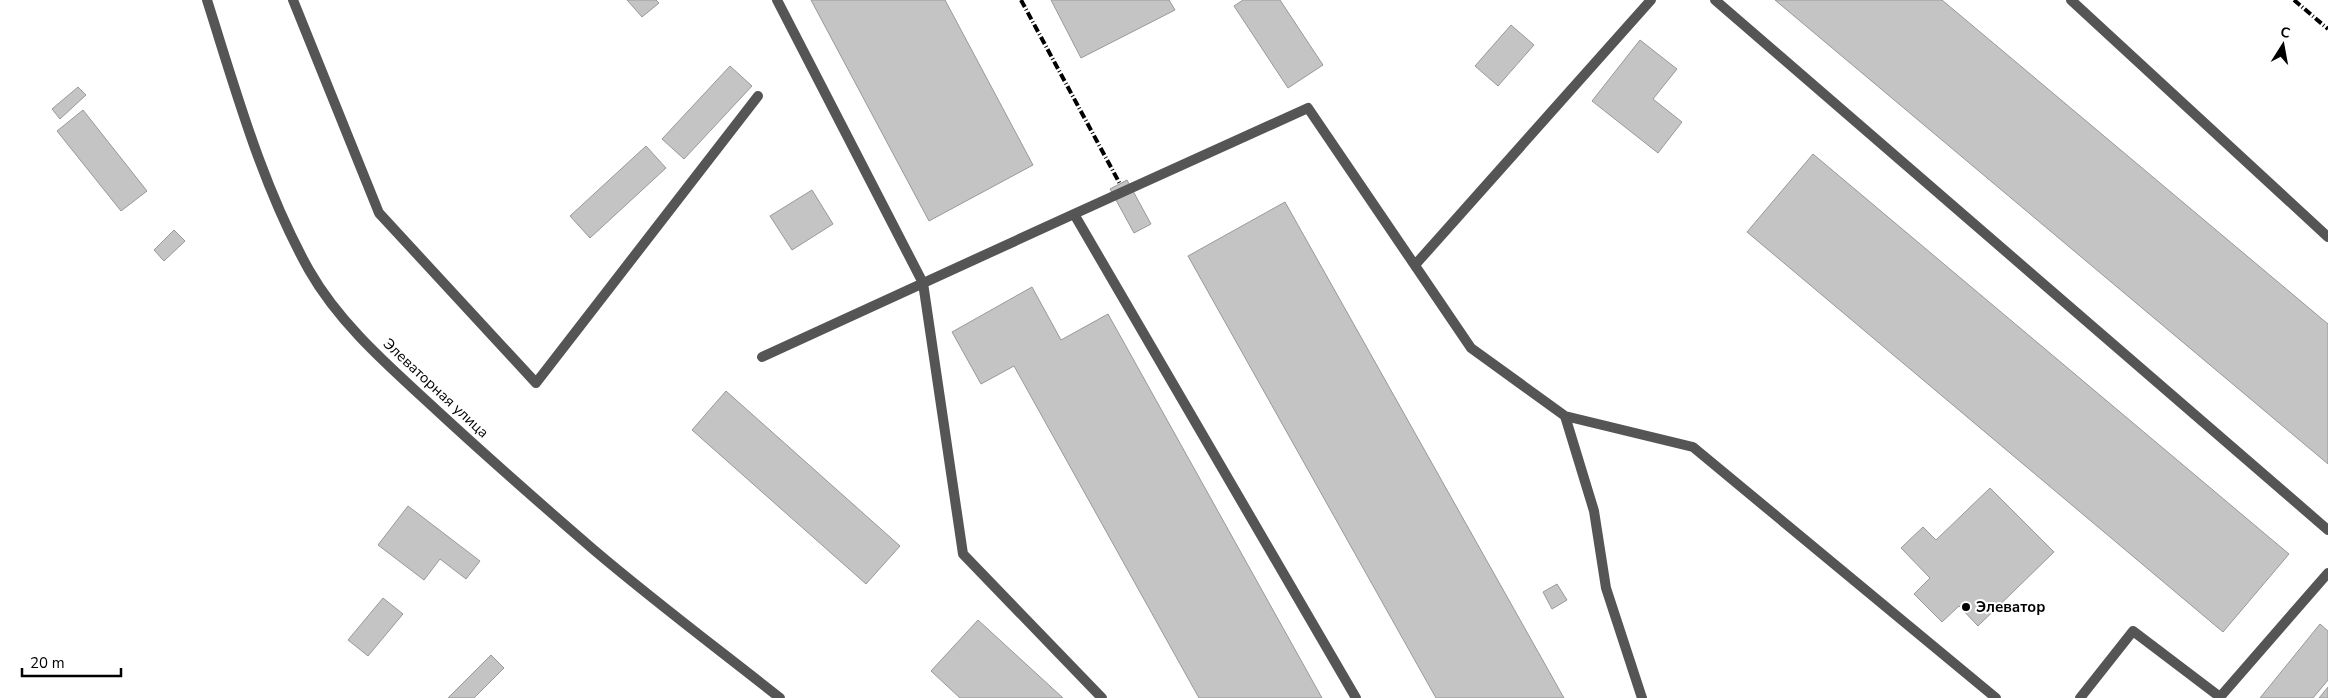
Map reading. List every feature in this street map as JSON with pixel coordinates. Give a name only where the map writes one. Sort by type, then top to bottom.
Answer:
[{"type":"street","name":"Элеваторная улица","points":[[207,0],[245,119],[276,203],[310,271],[344,320],[476,446],[588,544],[780,698]]},
{"type":"street","points":[[293,0],[379,213],[536,383],[758,96]]},
{"type":"street","points":[[778,0],[923,283],[964,554],[1102,698]]},
{"type":"street","points":[[1415,266],[1651,0]]},
{"type":"street","points":[[1715,0],[2328,530]]},
{"type":"street","points":[[2071,0],[2328,237]]},
{"type":"street","points":[[762,357],[1308,108],[1471,348],[1565,416],[1693,447],[1996,698]]},
{"type":"street","points":[[1074,214],[1356,698]]},
{"type":"street","points":[[1565,416],[1594,511],[1606,588],[1642,698]]},
{"type":"street","points":[[2080,698],[2133,631],[2220,697],[2328,573]]},
{"type":"building","points":[[627,0],[656,0],[659,3],[642,17]]},
{"type":"building","points":[[811,0],[945,0],[1033,165],[929,221]]},
{"type":"building","points":[[1051,0],[1169,0],[1175,10],[1081,58]]},
{"type":"building","points":[[1243,0],[1280,0],[1323,65],[1288,88],[1234,6]]},
{"type":"building","points":[[1775,0],[1942,0],[2328,324],[2328,464]]},
{"type":"building","points":[[1511,25],[1534,45],[1498,86],[1475,66]]},
{"type":"building","points":[[1640,40],[1677,69],[1653,99],[1682,122],[1658,153],[1592,101]]},
{"type":"building","points":[[730,66],[752,86],[684,159],[662,139]]},
{"type":"building","points":[[78,87],[86,95],[60,119],[52,109]]},
{"type":"building","points":[[83,110],[147,191],[121,211],[57,131]]},
{"type":"building","points":[[646,146],[666,168],[590,238],[570,216]]},
{"type":"building","points":[[1813,154],[2289,554],[2223,632],[1747,232]]},
{"type":"building","points":[[1127,180],[1151,224],[1134,233],[1110,189]]},
{"type":"building","points":[[812,190],[833,224],[792,250],[770,216]]},
{"type":"building","points":[[1285,202],[1564,698],[1436,698],[1188,256]]},
{"type":"building","points":[[174,230],[185,241],[164,261],[154,250]]},
{"type":"building","points":[[1032,287],[1061,340],[1108,314],[1322,698],[1199,698],[1014,366],[981,384],[952,332]]},
{"type":"building","points":[[726,391],[900,546],[866,584],[692,430]]},
{"type":"building","points":[[1990,488],[2054,552],[1978,626],[1959,606],[1942,622],[1914,594],[1930,578],[1901,548],[1923,527],[1936,540]]},
{"type":"building","points":[[408,506],[480,561],[466,579],[440,559],[424,580],[378,545]]},
{"type":"building","points":[[1557,584],[1567,600],[1552,609],[1543,592]]},
{"type":"building","points":[[383,598],[403,614],[368,656],[348,640]]},
{"type":"building","points":[[978,620],[1063,698],[960,698],[931,671]]},
{"type":"building","points":[[2320,624],[2328,631],[2328,680],[2313,698],[2260,698]]},
{"type":"building","points":[[491,655],[504,668],[474,698],[448,698]]},
{"type":"building","points":[[2328,687],[2328,698],[2319,698]]},
{"type":"railway","points":[[1021,0],[1120,184]]},
{"type":"railway","points":[[2294,0],[2328,29]]},
{"type":"place","name":"Элеватор","points":[[1966,607]]}]
